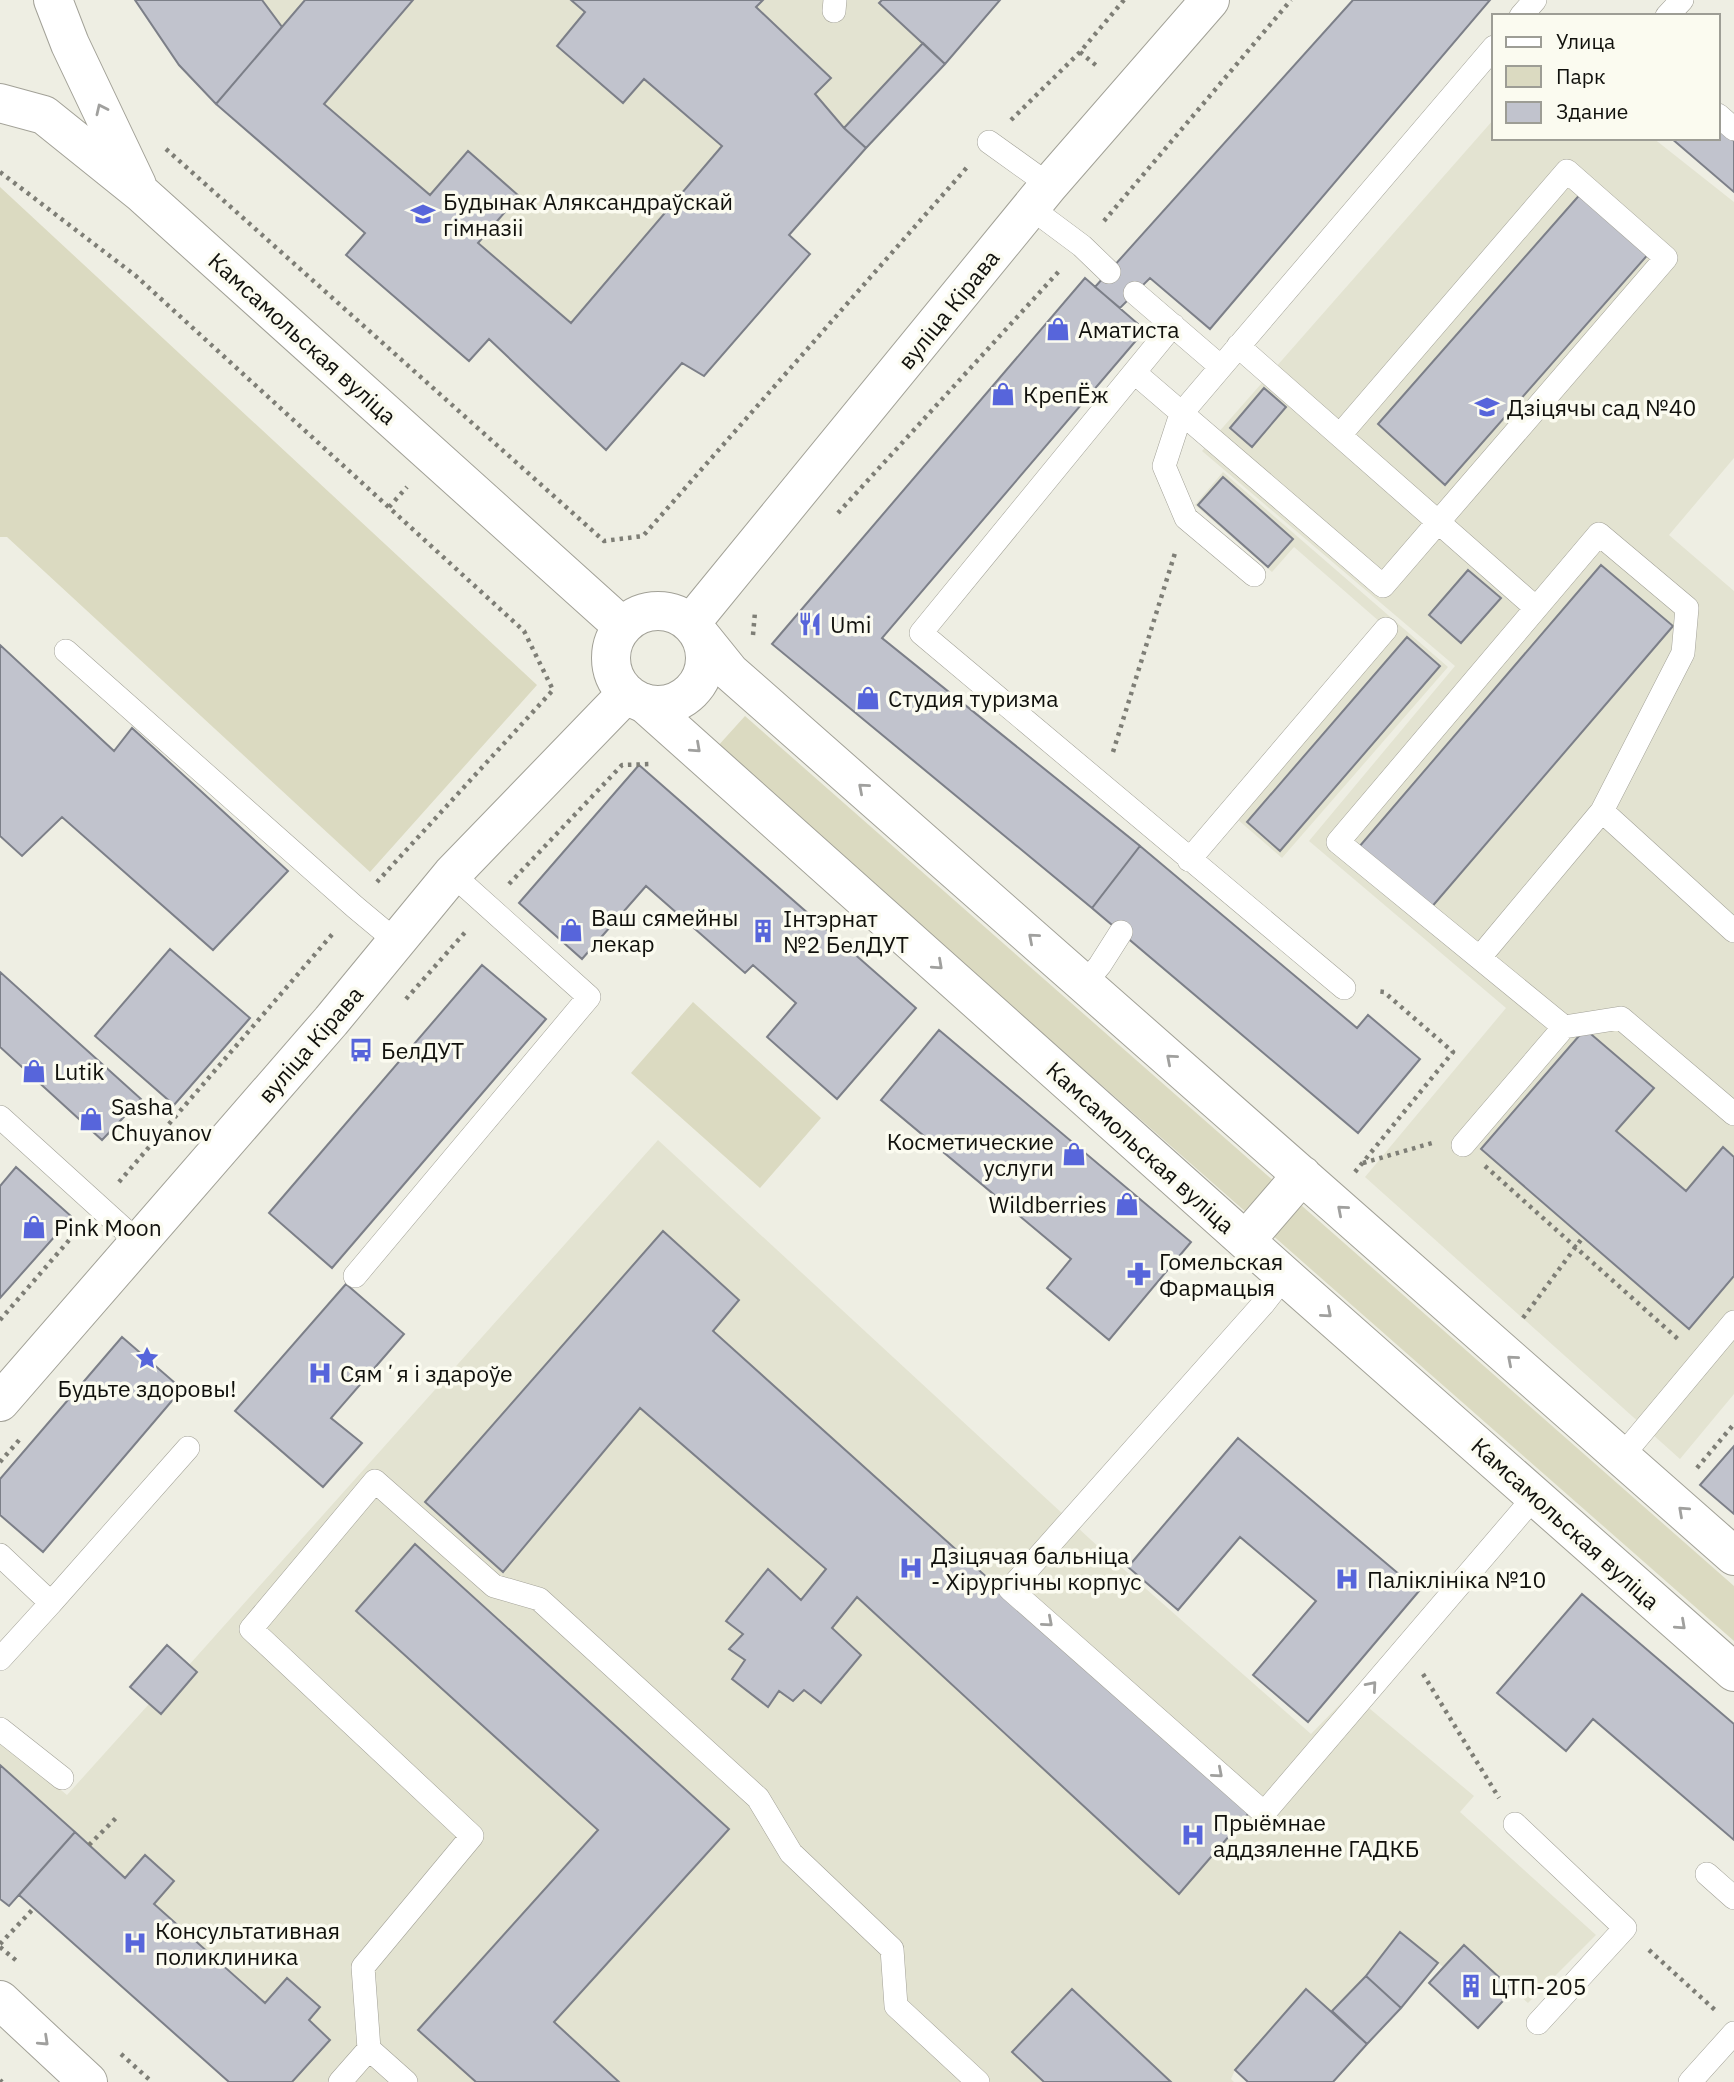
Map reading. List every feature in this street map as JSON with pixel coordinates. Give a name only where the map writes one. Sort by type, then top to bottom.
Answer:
[{"type":"street","name":"Камсамольская вуліца","points":[[53,0],[70,44],[141,193],[622,626]]},
{"type":"street","name":"вуліца Кірава","points":[[696,630],[1040,197],[1210,0]]},
{"type":"street","points":[[44,115],[65,101],[74,76],[70,44]]},
{"type":"street","points":[[0,103],[44,115],[141,193]]},
{"type":"street","points":[[696,630],[705,651],[705,668],[699,682],[689,694],[675,702],[660,705],[635,698],[617,682],[610,654],[614,639],[622,626],[648,611],[663,610],[678,614],[696,630],[730,672],[1734,1556]]},
{"type":"street","name":"Камсамольская вуліца","points":[[635,698],[1284,1276],[1734,1672]]},
{"type":"street","name":"вуліца Кірава","points":[[0,1402],[397,942],[452,874],[635,698]]},
{"type":"street","points":[[1246,1240],[1301,1175]]},
{"type":"street","points":[[0,2000],[88,2082]]},
{"type":"lane","points":[[1523,14],[1535,0]]},
{"type":"lane","points":[[1670,14],[1682,0]]},
{"type":"lane","points":[[1254,575],[1186,518],[1164,466],[1181,414],[1492,49]]},
{"type":"lane","points":[[1720,117],[1734,128]]},
{"type":"lane","points":[[989,142],[1082,246],[1109,272]]},
{"type":"lane","points":[[1135,373],[1383,586],[1666,258],[1567,172],[1340,435]]},
{"type":"lane","points":[[1135,293],[1221,367]]},
{"type":"lane","points":[[1173,325],[921,633],[1343,988]]},
{"type":"lane","points":[[1238,346],[1536,608]]},
{"type":"lane","points":[[1480,957],[1602,811],[1683,653],[1687,608],[1599,534],[1338,842],[1564,1027]]},
{"type":"lane","points":[[1189,860],[1386,629]]},
{"type":"lane","points":[[66,651],[397,942]]},
{"type":"lane","points":[[1602,811],[1734,931]]},
{"type":"lane","points":[[355,1276],[589,997],[452,874]]},
{"type":"lane","points":[[1085,983],[1121,933]]},
{"type":"lane","points":[[1463,1145],[1564,1027],[1621,1018],[1734,1114]]},
{"type":"lane","points":[[0,1117],[139,1243]]},
{"type":"lane","points":[[1284,1276],[1264,1303],[1010,1589],[1264,1813],[1536,1495]]},
{"type":"lane","points":[[1622,1456],[1734,1322]]},
{"type":"lane","points":[[0,1659],[188,1448]]},
{"type":"lane","points":[[406,2082],[369,2049],[363,1967],[472,1836],[251,1629],[374,1481],[494,1586],[539,1599],[758,1798],[791,1853],[891,1949],[896,2006],[978,2082]]},
{"type":"lane","points":[[0,1555],[51,1604]]},
{"type":"lane","points":[[0,1730],[62,1778]]},
{"type":"lane","points":[[1515,1824],[1625,1928],[1538,2023]]},
{"type":"lane","points":[[1707,1874],[1734,1898]]},
{"type":"lane","points":[[1690,2082],[1729,2025]]},
{"type":"lane","points":[[340,2082],[369,2049]]},
{"type":"path","points":[[157,140],[604,541],[643,536],[989,142],[1080,52],[1124,0]]},
{"type":"path","points":[[830,521],[1082,246],[1292,0]]},
{"type":"path","points":[[0,172],[136,276],[524,631],[554,691],[355,907],[0,1320]]},
{"type":"path","points":[[1102,786],[1186,518]]},
{"type":"path","points":[[752,639],[755,603]]},
{"type":"path","points":[[1343,988],[1384,992],[1452,1052],[1349,1180]]},
{"type":"path","points":[[1363,1163],[1453,1137],[1702,1361]]},
{"type":"path","points":[[1522,1319],[1583,1237]]},
{"type":"path","points":[[1693,1473],[1734,1424]]},
{"type":"path","points":[[1406,1647],[1515,1824]]},
{"type":"path","points":[[89,1845],[116,1818]]},
{"type":"path","points":[[0,1944],[34,1908]]},
{"type":"path","points":[[1625,1928],[1729,2025]]},
{"type":"shaded area","points":[[135,0],[1000,0],[789,235],[810,254],[704,376],[681,363],[606,450],[489,339],[469,361],[346,255],[364,233],[216,104],[179,65]]},
{"type":"shaded area","points":[[1492,121],[1492,140],[1656,140],[1734,202],[1734,458],[1669,535],[1734,591],[1734,1394],[1680,1459],[1365,1177],[1506,1008],[1309,841],[1455,666],[1202,451]]},
{"type":"shaded area","points":[[1223,472],[1448,667],[1282,858],[1222,806],[1380,622],[1294,547],[1272,572],[1195,505]]},
{"type":"shaded area","points":[[658,1140],[1103,1551],[1311,1734],[1351,1693],[1474,1796],[1460,1812],[1596,1935],[1528,2003],[1464,1945],[1443,1967],[1400,1932],[1366,1975],[1401,2008],[1367,2044],[1306,1989],[1235,2070],[1231,2079],[1234,2082],[229,2082],[20,1895],[9,1906],[0,1899],[0,1740],[67,1795],[149,1704],[161,1713],[197,1672],[189,1665]]},
{"type":"green space","points":[[0,187],[537,685],[370,872],[7,537],[0,537]]},
{"type":"green space","points":[[745,716],[1734,1586],[1734,1641],[717,747]]},
{"type":"green space","points":[[693,1002],[821,1118],[760,1188],[631,1073]]},
{"type":"building","points":[[135,0],[262,0],[282,27],[216,104],[179,65]]},
{"type":"building","name":"Будынак Аляксандраўскай гімназіі","points":[[305,0],[413,0],[324,104],[430,195],[468,151],[519,196],[478,243],[571,323],[722,146],[644,79],[623,103],[557,46],[585,12],[571,0],[763,0],[756,7],[831,78],[815,94],[844,128],[866,148],[789,235],[810,254],[704,376],[682,363],[606,450],[489,339],[469,361],[346,255],[365,233],[216,104]]},
{"type":"building","points":[[882,0],[1000,0],[945,64],[879,3]]},
{"type":"building","points":[[1353,0],[1490,0],[1210,329],[1150,278],[1120,308],[1095,287]]},
{"type":"building","points":[[923,43],[945,64],[866,148],[844,128]]},
{"type":"building","points":[[1720,130],[1734,141],[1734,192],[1673,140],[1720,140]]},
{"type":"building","points":[[1583,191],[1651,251],[1445,485],[1378,424]]},
{"type":"building","points":[[1085,278],[1145,330],[882,638],[1140,846],[1092,908],[772,644]]},
{"type":"building","points":[[1264,388],[1286,407],[1252,447],[1230,428]]},
{"type":"building","points":[[1223,477],[1293,539],[1268,567],[1198,505]]},
{"type":"building","points":[[1601,565],[1673,626],[1430,909],[1359,847]]},
{"type":"building","points":[[1468,570],[1501,598],[1461,643],[1429,615]]},
{"type":"building","points":[[1407,637],[1440,666],[1280,851],[1247,822]]},
{"type":"building","points":[[0,645],[114,751],[132,728],[288,871],[213,950],[62,817],[22,856],[0,836]]},
{"type":"building","name":"Інтэрнат №2 БелДУТ","points":[[639,765],[916,1008],[837,1099],[767,1037],[796,1003],[753,965],[745,973],[646,886],[582,959],[519,903]]},
{"type":"building","points":[[1140,846],[1357,1028],[1368,1015],[1420,1059],[1358,1133],[1092,908]]},
{"type":"building","points":[[170,949],[250,1018],[174,1105],[95,1036]]},
{"type":"building","points":[[482,965],[546,1019],[332,1268],[269,1213]]},
{"type":"building","points":[[0,972],[141,1099],[102,1140],[0,1047]]},
{"type":"building","points":[[1585,1029],[1654,1088],[1616,1131],[1686,1191],[1723,1147],[1734,1157],[1734,1276],[1689,1329],[1481,1149]]},
{"type":"building","points":[[939,1030],[1191,1242],[1109,1340],[1047,1288],[1071,1259],[881,1100]]},
{"type":"building","points":[[16,1167],[72,1217],[0,1298],[0,1186]]},
{"type":"building","name":"Дзіцячая бальніца - Хірургічны корпус","points":[[663,1231],[739,1300],[713,1331],[1249,1813],[1179,1894],[857,1597],[832,1628],[861,1655],[821,1703],[804,1690],[793,1701],[779,1691],[768,1707],[732,1679],[745,1660],[729,1649],[743,1634],[726,1621],[768,1569],[801,1600],[826,1569],[640,1408],[503,1572],[425,1502]]},
{"type":"building","name":"Сямʼя і здароўе","points":[[346,1284],[404,1334],[331,1418],[362,1443],[323,1487],[235,1411]]},
{"type":"building","points":[[122,1337],[182,1389],[43,1552],[0,1515],[0,1479]]},
{"type":"building","name":"Паліклініка №10","points":[[1238,1438],[1419,1591],[1308,1722],[1253,1675],[1316,1601],[1240,1537],[1178,1610],[1128,1567]]},
{"type":"building","points":[[1734,1446],[1734,1514],[1700,1485]]},
{"type":"building","points":[[415,1544],[729,1829],[554,2022],[619,2082],[476,2082],[418,2030],[598,1830],[356,1611]]},
{"type":"building","points":[[1582,1594],[1734,1724],[1734,1840],[1593,1719],[1566,1751],[1497,1693]]},
{"type":"building","points":[[167,1645],[197,1672],[161,1714],[130,1687]]},
{"type":"building","points":[[0,1765],[75,1832],[9,1906],[0,1899]]},
{"type":"building","name":"Консультативная поликлиника","points":[[75,1832],[125,1878],[145,1855],[174,1881],[154,1904],[265,2003],[287,1978],[320,2007],[309,2020],[330,2040],[292,2082],[229,2082],[19,1895]]},
{"type":"building","points":[[1400,1932],[1438,1963],[1401,2008],[1366,1976]]},
{"type":"building","name":"ЦТП-205","points":[[1464,1945],[1513,1990],[1478,2028],[1429,1983]]},
{"type":"building","points":[[1366,1976],[1401,2008],[1367,2044],[1332,2011]]},
{"type":"building","points":[[1072,1989],[1171,2082],[1044,2082],[1012,2052]]},
{"type":"building","points":[[1306,1989],[1367,2044],[1333,2082],[1248,2082],[1235,2070]]},
{"type":"place","name":"Будынак Аляксандраўскай гімназіі","points":[[423,214]]},
{"type":"place","name":"Аматиста","points":[[1058,329]]},
{"type":"place","name":"КрепЁж","points":[[1003,394]]},
{"type":"place","name":"Дзіцячы сад №40","points":[[1487,407]]},
{"type":"place","name":"Umi","points":[[810,624]]},
{"type":"place","name":"Студия туризма","points":[[868,698]]},
{"type":"place","name":"Ваш сямейны лекар","points":[[571,930]]},
{"type":"place","name":"Інтэрнат №2 БелДУТ","points":[[763,931]]},
{"type":"place","name":"БелДУТ","points":[[361,1050]]},
{"type":"place","name":"Lutik","points":[[34,1071]]},
{"type":"place","name":"Sasha Chuyanov","points":[[91,1119]]},
{"type":"place","name":"Косметические услуги","points":[[1074,1154]]},
{"type":"place","name":"Wildberries","points":[[1127,1204]]},
{"type":"place","name":"Pink Moon","points":[[34,1227]]},
{"type":"place","name":"Гомельская Фармацыя","points":[[1139,1274]]},
{"type":"place","name":"Будьте здоровы!","points":[[147,1358]]},
{"type":"place","name":"Сямʼя і здароўе","points":[[320,1373]]},
{"type":"place","name":"Дзіцячая бальніца - Хірургічны корпус","points":[[911,1568]]},
{"type":"place","name":"Паліклініка №10","points":[[1347,1579]]},
{"type":"place","name":"Прыёмнае аддзяленне ГАДКБ","points":[[1193,1835]]},
{"type":"place","name":"Консультативная поликлиника","points":[[135,1943]]},
{"type":"place","name":"ЦТП-205","points":[[1471,1986]]}]
